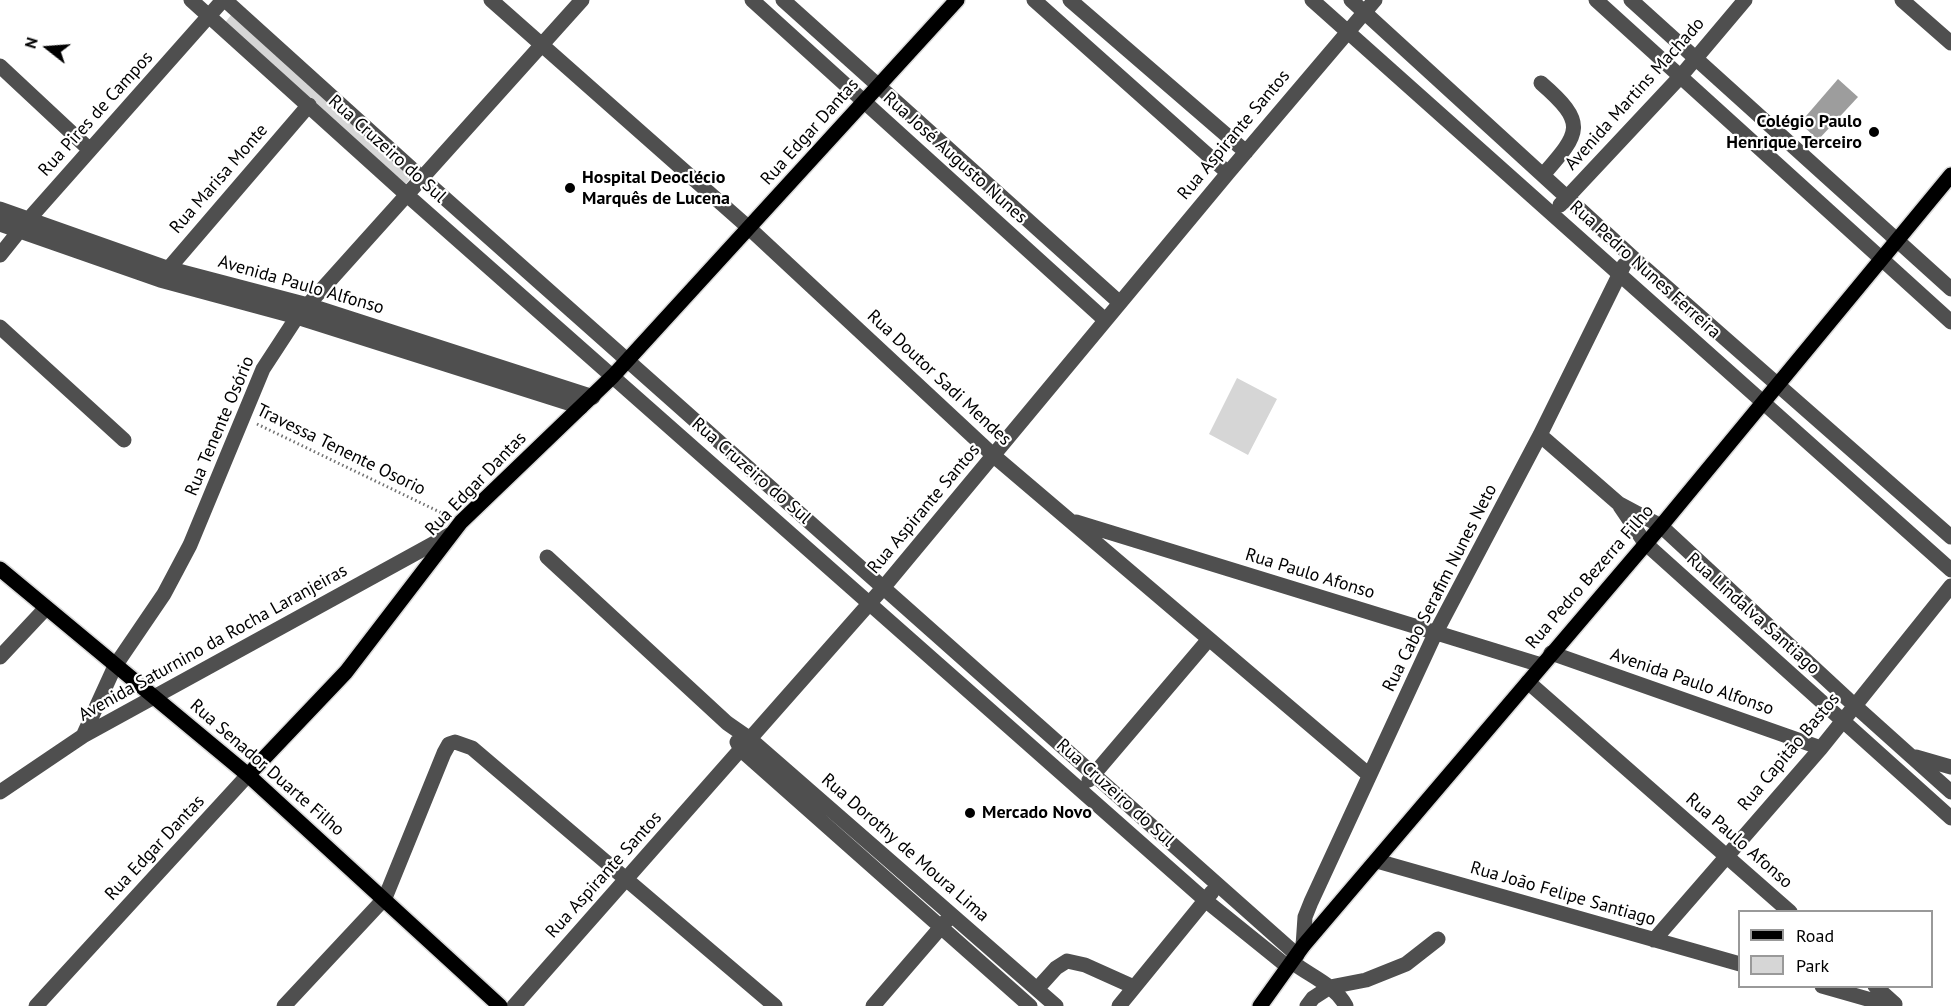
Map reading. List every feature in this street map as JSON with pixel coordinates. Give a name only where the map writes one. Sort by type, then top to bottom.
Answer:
[{"type":"main road","name":"Rua Edgar Dantas","points":[[248,775],[346,672],[461,522],[613,376],[957,0]]},
{"type":"main road","name":"Rua Pedro Bezerra Filho","points":[[1260,1006],[1295,957],[1551,652],[1661,526],[1951,175]]},
{"type":"main road","name":"Rua Senador Duarte Filho","points":[[0,569],[248,775],[385,898],[500,1006]]},
{"type":"street","name":"Rua Cruzeiro do Sul","points":[[191,0],[407,195],[1206,900],[1295,957]]},
{"type":"street","name":"Rua Cruzeiro do Sul","points":[[224,0],[1094,774],[1295,957]]},
{"type":"street","name":"Rua Pires de Campos","points":[[0,255],[23,225],[224,0]]},
{"type":"street","name":"Rua Doutor Sadi Mendes","points":[[491,0],[748,228],[994,456],[1369,775]]},
{"type":"street","name":"Rua Tenente Osório","points":[[83,736],[115,666],[164,594],[190,545],[263,369],[297,317],[582,0]]},
{"type":"street","name":"Rua José Augusto Nunes","points":[[752,0],[1105,320]]},
{"type":"street","name":"Rua José Augusto Nunes","points":[[783,0],[1120,303]]},
{"type":"street","points":[[1034,0],[1227,172]]},
{"type":"street","points":[[1070,0],[1246,152]]},
{"type":"street","name":"Rua Pedro Nunes Ferreira","points":[[1312,0],[1951,570]]},
{"type":"street","name":"Rua Pedro Nunes Ferreira","points":[[1351,0],[1630,255],[1951,537]]},
{"type":"street","name":"Rua Aspirante Santos","points":[[514,1006],[883,588],[1227,172],[1375,0]]},
{"type":"street","points":[[1596,0],[1951,322]]},
{"type":"street","points":[[1631,0],[1951,289]]},
{"type":"street","name":"Avenida Martins Machado","points":[[1552,214],[1680,77],[1745,0]]},
{"type":"street","points":[[1902,0],[1951,43]]},
{"type":"street","points":[[0,66],[90,150]]},
{"type":"street","points":[[1541,83],[1568,110],[1574,128],[1568,147],[1543,175]]},
{"type":"street","name":"Rua Marisa Monte","points":[[163,274],[309,105]]},
{"type":"street","name":"Avenida Paulo Alfonso","points":[[0,209],[23,225],[163,274],[297,317],[587,402]]},
{"type":"street","name":"Avenida Paulo Alfonso","points":[[0,224],[23,225]]},
{"type":"street","name":"Rua Cabo Serafim Nunes Neto","points":[[1295,957],[1311,902],[1436,634],[1540,435],[1630,255]]},
{"type":"street","name":"Avenida Paulo Alfonso","points":[[163,274],[308,305],[587,402]]},
{"type":"street","points":[[0,327],[124,440]]},
{"type":"street","name":"Rua Lindalva Santiago","points":[[1540,435],[1618,503],[1661,526],[1951,792]]},
{"type":"street","points":[[711,462],[725,446]]},
{"type":"street","points":[[1835,466],[1851,448]]},
{"type":"street","name":"Rua Lindalva Santiago","points":[[1618,503],[1646,543],[1951,818]]},
{"type":"street","name":"Rua Paulo Afonso","points":[[1069,519],[1541,665]]},
{"type":"street","name":"Avenida Saturnino da Rocha Laranjeiras","points":[[0,792],[83,736],[449,536]]},
{"type":"street","points":[[819,558],[833,542]]},
{"type":"street","name":"Rua Dorothy de Moura Lima","points":[[547,557],[727,723],[746,744],[941,927],[1030,1006]]},
{"type":"street","name":"Rua Capitão Bastos","points":[[1654,940],[1821,748],[1951,586]]},
{"type":"street","points":[[0,657],[46,608]]},
{"type":"street","points":[[1080,789],[1209,639]]},
{"type":"street","name":"Avenida Paulo Alfonso","points":[[1551,652],[1821,748]]},
{"type":"street","name":"Rua Paulo Afonso","points":[[1528,682],[1788,910]]},
{"type":"street","points":[[284,1006],[385,898],[448,744],[455,742],[471,748],[775,1006]]},
{"type":"street","name":"Rua Dorothy de Moura Lima","points":[[746,744],[952,915],[1056,1006]]},
{"type":"street","points":[[1910,755],[1951,767]]},
{"type":"street","name":"Rua Edgar Dantas","points":[[36,1006],[248,775]]},
{"type":"street","name":"Rua João Felipe Santiago","points":[[1377,861],[1738,963]]},
{"type":"street","points":[[1119,1006],[1218,885]]},
{"type":"street","points":[[873,1006],[952,915]]},
{"type":"street","points":[[1307,1006],[1312,998],[1330,987],[1366,980],[1406,964],[1438,939]]},
{"type":"street","points":[[1295,957],[1341,997],[1346,1006]]},
{"type":"street","points":[[1037,990],[1056,968],[1067,961],[1085,965],[1134,987]]},
{"type":"street","points":[[1826,988],[1892,1006]]},
{"type":"street","points":[[1876,988],[1897,1006]]},
{"type":"path","name":"Travessa Tenente Osorio","points":[[242,416],[405,497],[461,522]]},
{"type":"green space","points":[[231,15],[411,177],[406,184],[224,24]]},
{"type":"green space","points":[[1237,378],[1277,399],[1248,455],[1209,434]]},
{"type":"shaded area","points":[[1838,79],[1858,97],[1818,140],[1800,123]]},
{"type":"place","name":"Colégio Paulo Henrique Terceiro","points":[[1874,132]]},
{"type":"place","name":"Hospital Deoclécio Marquês de Lucena","points":[[570,188]]},
{"type":"place","name":"Mercado Novo","points":[[970,813]]}]
